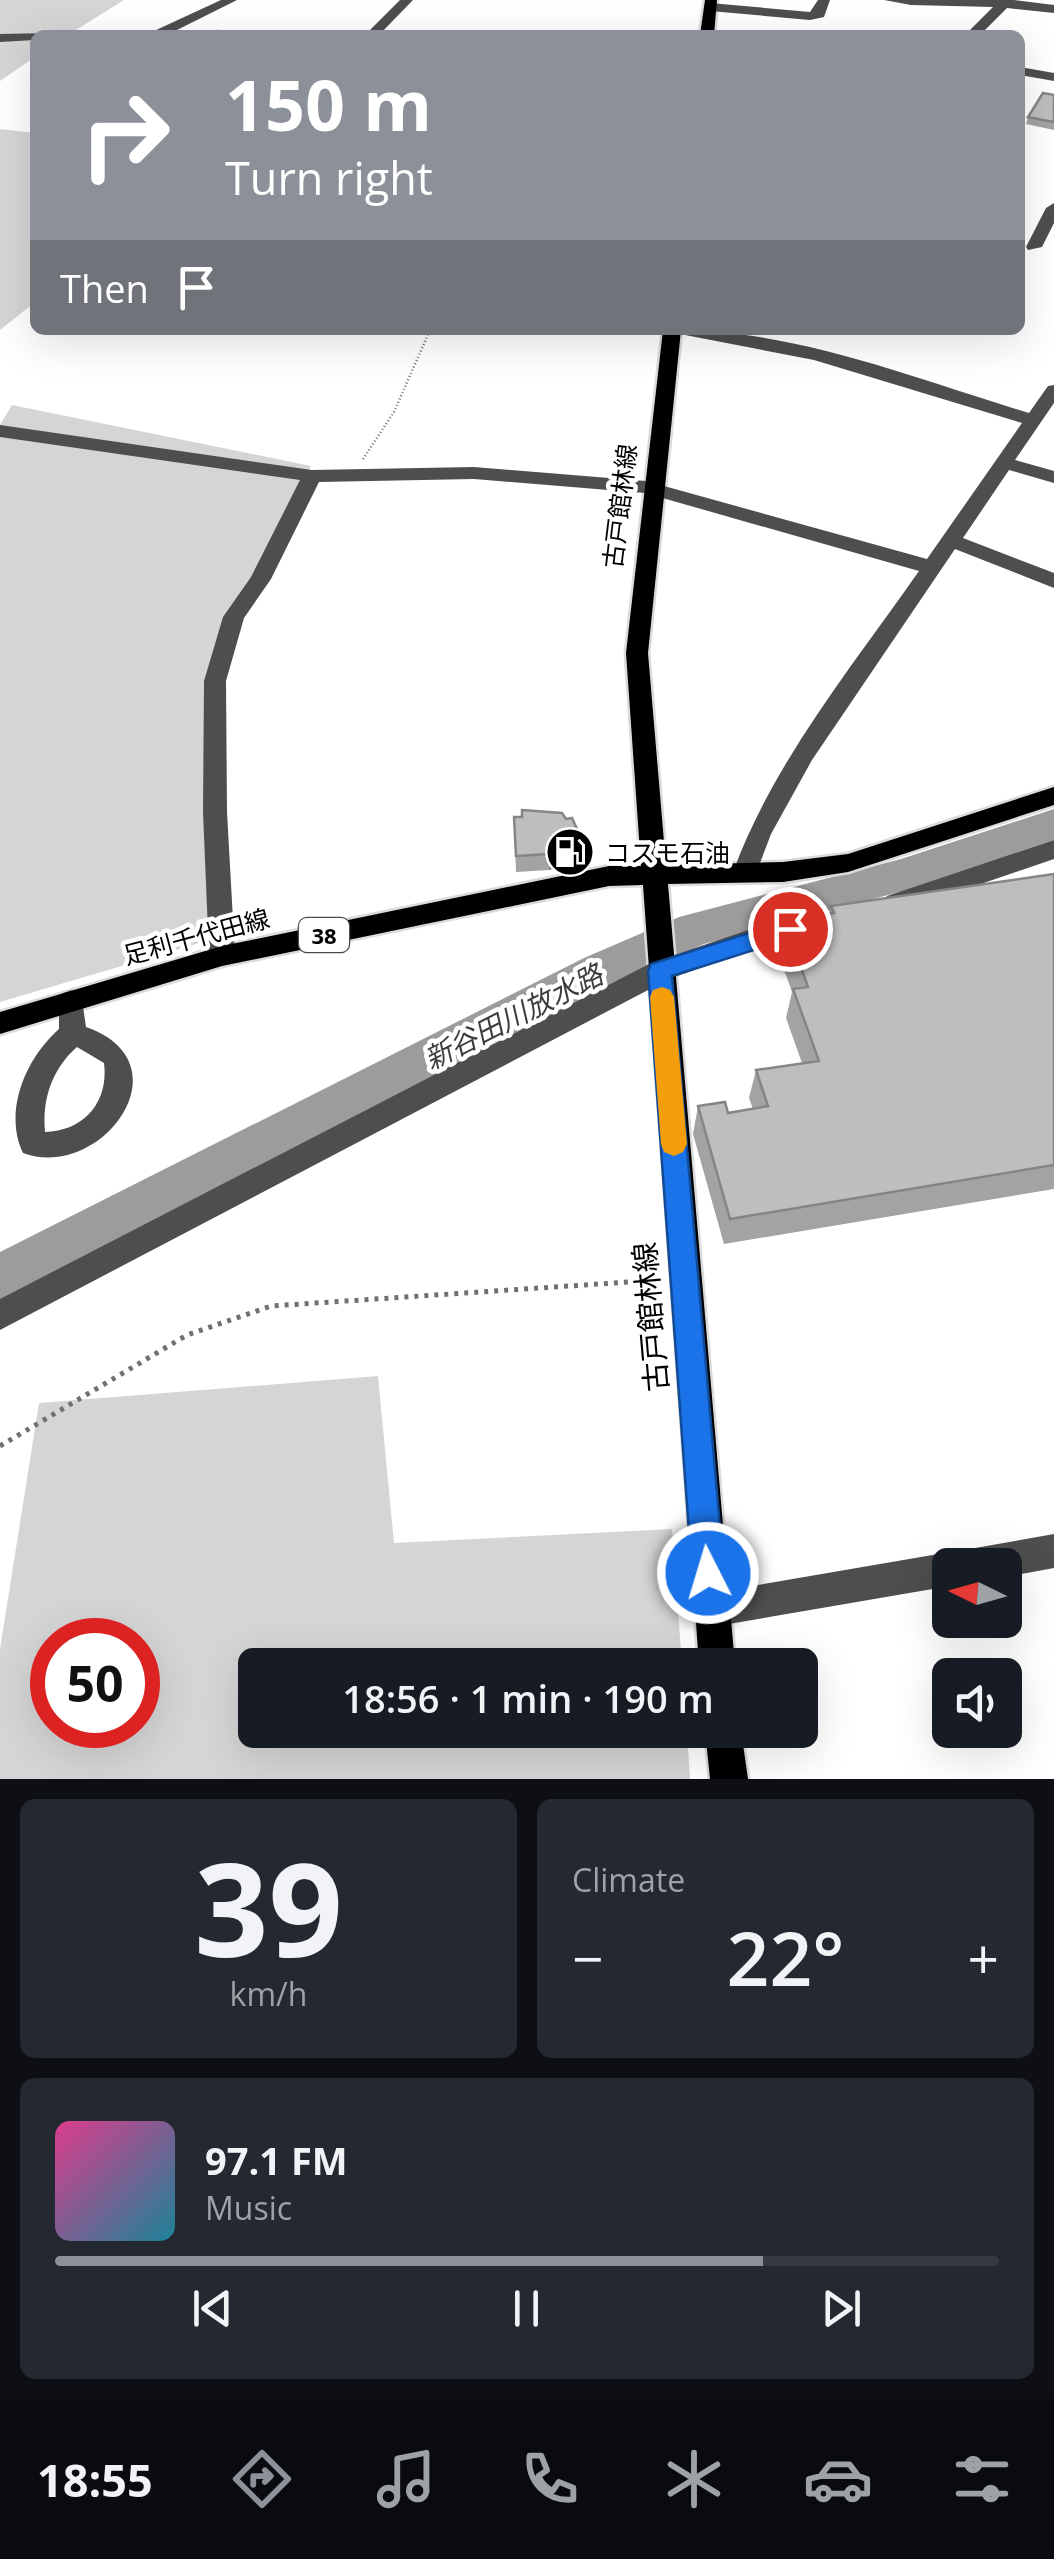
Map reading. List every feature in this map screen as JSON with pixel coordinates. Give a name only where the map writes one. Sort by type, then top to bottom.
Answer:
[{"type":"main road","points":[[707,30],[710,3]]},
{"type":"main road","name":"古戸館林線","points":[[672,335],[638,653],[659,967],[715,1648]]},
{"type":"main road","name":"足利千代田線","points":[[0,1023],[222,956],[609,876],[816,869],[848,863],[1054,796]]},
{"type":"main road","points":[[725,1748],[728,1779]]},
{"type":"street","points":[[167,30],[231,0]]},
{"type":"street","points":[[377,30],[407,0]]},
{"type":"street","points":[[690,0],[810,16],[819,14],[824,0]]},
{"type":"street","points":[[890,0],[946,4],[1007,0],[1054,9]]},
{"type":"street","points":[[977,30],[1007,0]]},
{"type":"street","points":[[0,38],[30,36]]},
{"type":"street","points":[[1025,72],[1054,77]]},
{"type":"street","points":[[1054,208],[1027,245],[1054,250]]},
{"type":"street","points":[[711,335],[817,355],[1033,420]]},
{"type":"street","points":[[745,872],[759,834],[802,755],[1054,390]]},
{"type":"street","points":[[0,431],[312,476],[474,474],[657,490],[934,568]]},
{"type":"street","points":[[1005,463],[1054,478]]},
{"type":"street","points":[[222,956],[215,681],[234,617],[261,579],[312,476]]},
{"type":"street","points":[[952,541],[1054,581]]},
{"type":"street","points":[[0,1315],[659,967],[853,914],[1054,849]]},
{"type":"street","points":[[72,1001],[73,1034]]},
{"type":"street","points":[[1022,1557],[1054,1551]]},
{"type":"street","points":[[711,1610],[932,1573]]},
{"type":"path","points":[[352,475],[394,412],[428,335]]},
{"type":"path","points":[[0,1446],[188,1335],[271,1306],[684,1278]]},
{"type":"shaded area","points":[[0,0],[124,0],[76,30],[30,30],[30,60],[0,81]]},
{"type":"shaded area","points":[[0,129],[30,132],[30,306],[0,330]]},
{"type":"shaded area","points":[[12,405],[311,466],[243,605],[215,695],[221,932],[203,942],[0,1002],[0,425]]},
{"type":"shaded area","points":[[378,1376],[394,1543],[672,1529],[681,1648],[238,1648],[238,1748],[688,1748],[690,1779],[0,1779],[0,1649],[39,1403]]},
{"type":"building","points":[[1043,93],[1054,95],[1054,122],[1028,117]]},
{"type":"building","points":[[522,810],[562,813],[566,819],[572,818],[584,845],[549,854],[516,856],[514,817],[522,817]]},
{"type":"building","points":[[1054,874],[1054,1165],[730,1219],[698,1106],[725,1102],[728,1113],[768,1106],[756,1070],[819,1061],[793,989],[808,987],[784,920],[834,913],[831,906]]},
{"type":"waterway","name":"新谷田川放水路","points":[[0,1278],[600,971],[694,929],[903,875],[1054,824]]},
{"type":"slow traffic","points":[[662,997],[674,1144]]},
{"type":"place","name":"コスモ石油","points":[[570,852]]},
{"type":"route","points":[[708,1573],[660,971],[790,929]]}]
